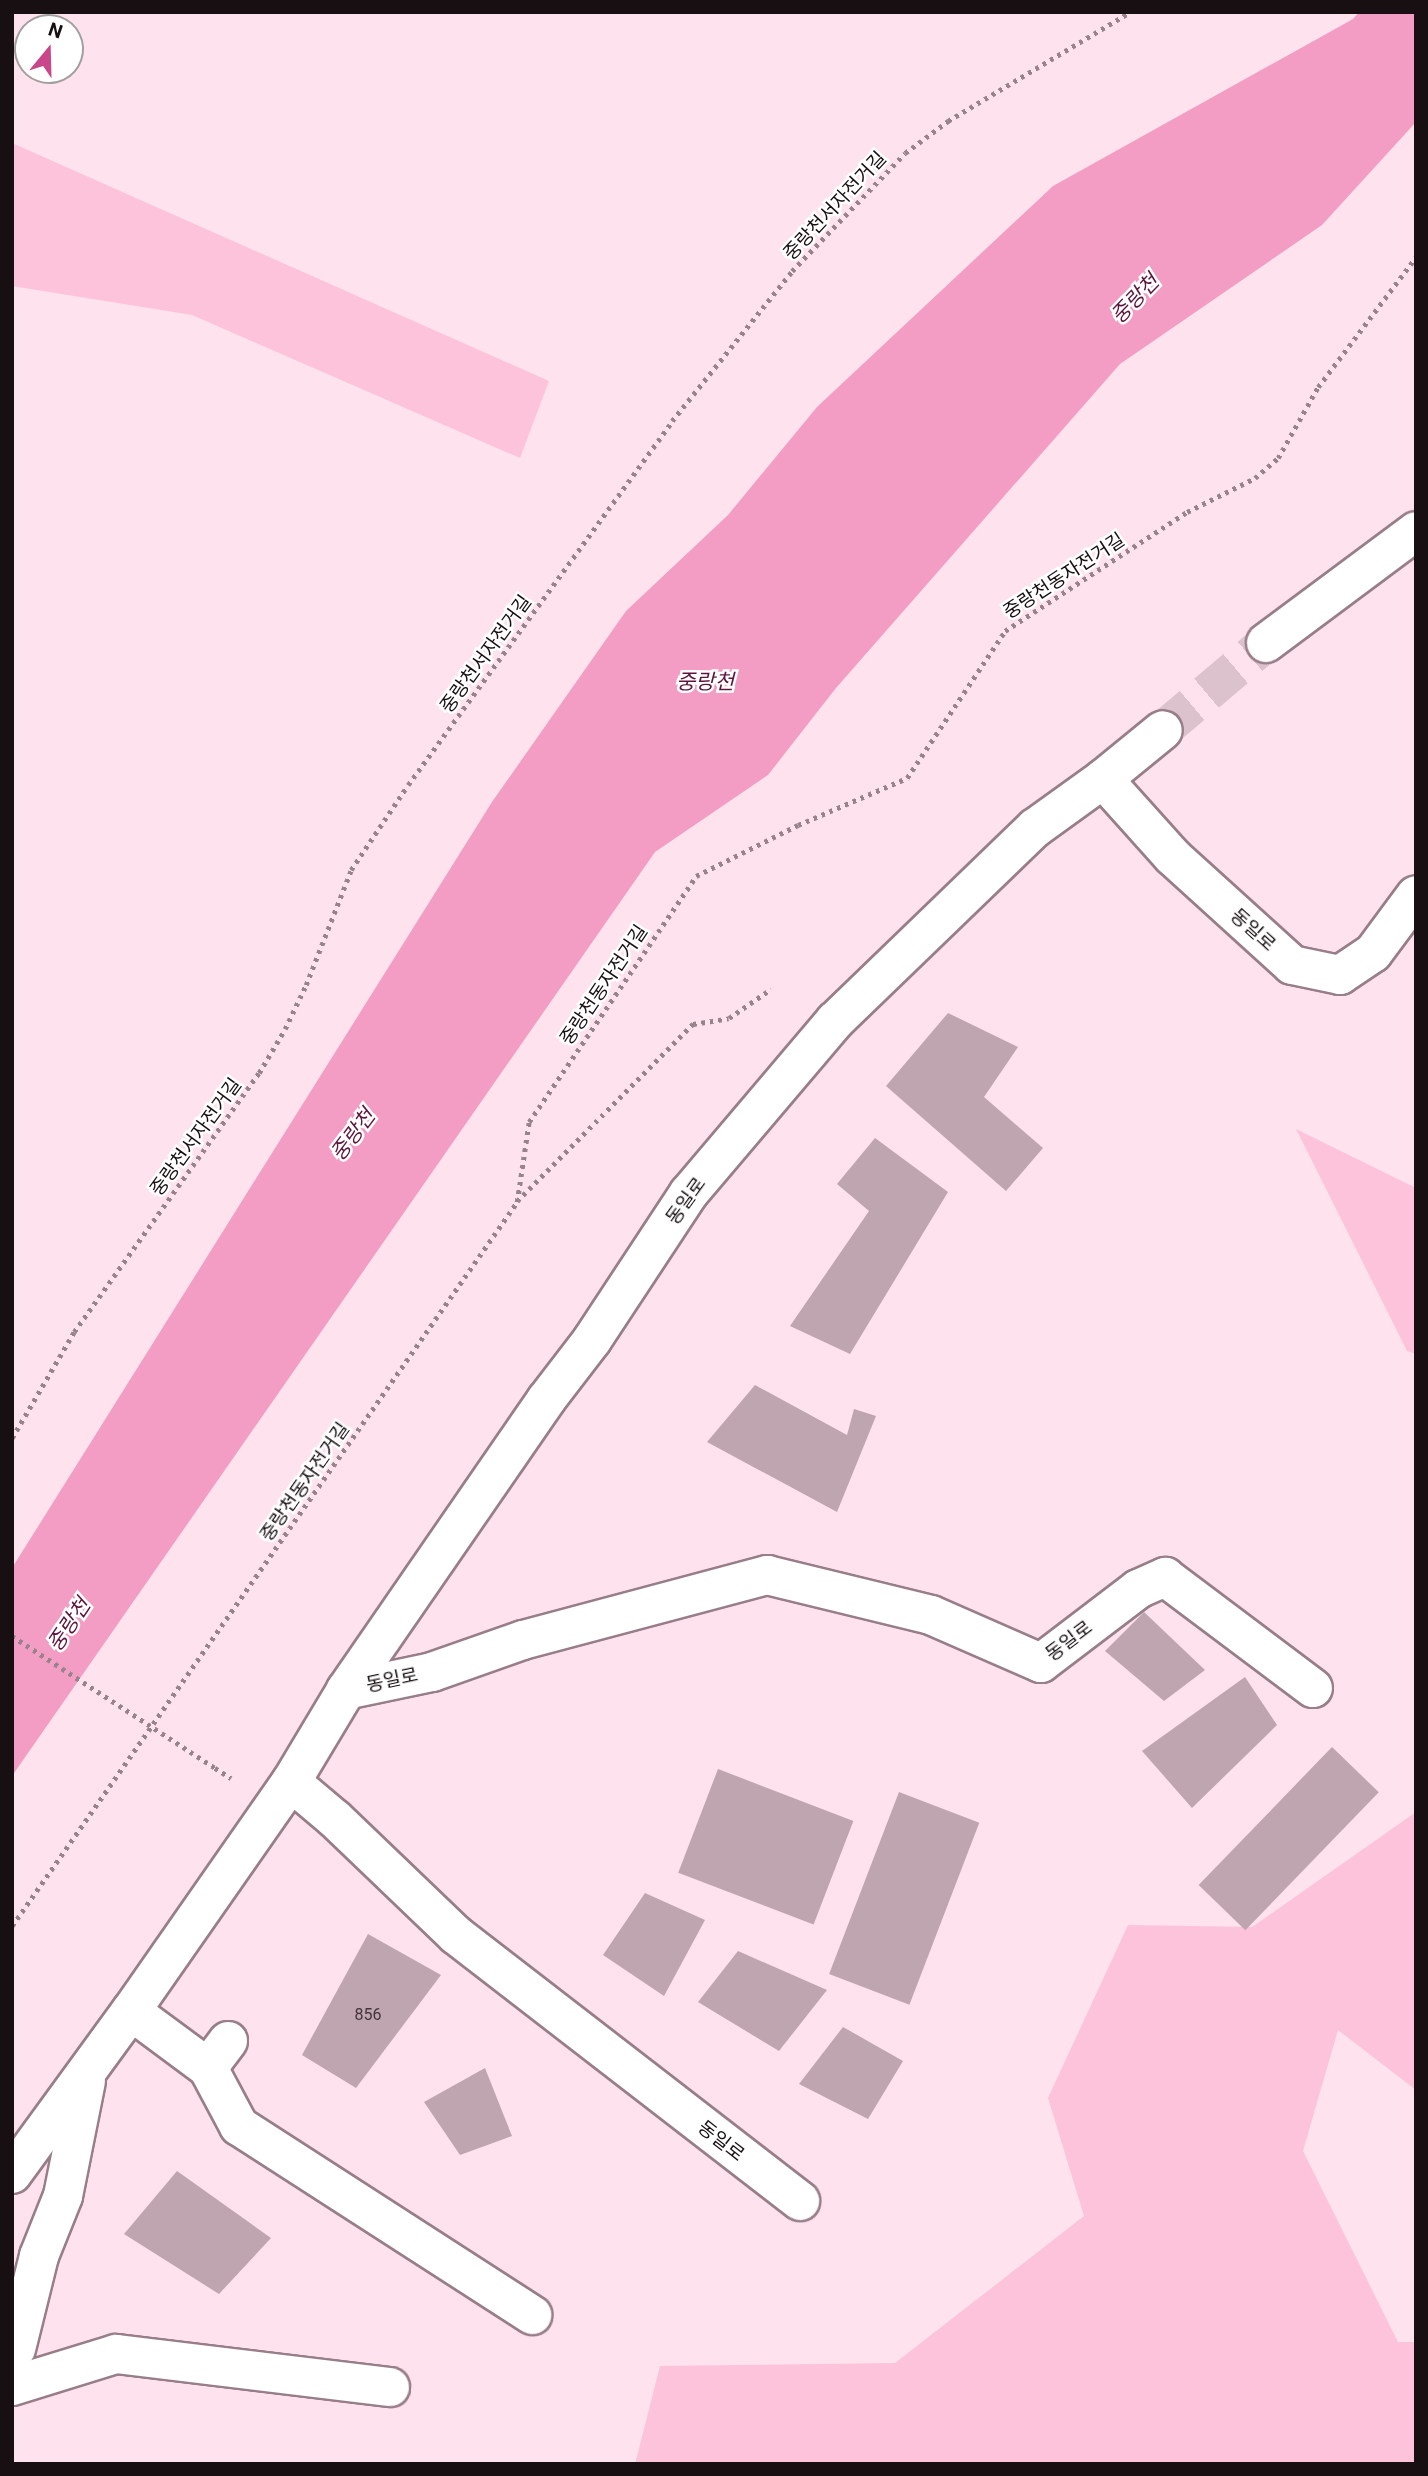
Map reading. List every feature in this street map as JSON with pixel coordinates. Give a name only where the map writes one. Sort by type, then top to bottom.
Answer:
[{"type":"street","points":[[1266,643],[1416,531]]},
{"type":"street","name":"동일로","points":[[12,2174],[131,2011],[290,1782],[346,1690],[546,1400],[592,1340],[689,1193],[835,1021],[1035,828],[1103,779],[1163,730]]},
{"type":"street","name":"동일로","points":[[1103,779],[1172,856],[1292,965],[1340,975],[1373,953],[1416,895]]},
{"type":"street","name":"동일로","points":[[346,1690],[432,1672],[523,1640],[767,1575],[931,1615],[1041,1663],[1138,1589],[1165,1577],[1313,1688]]},
{"type":"street","name":"동일로","points":[[290,1782],[335,1819],[456,1935],[800,2201]]},
{"type":"street","points":[[131,2011],[218,2055],[239,2126],[532,2315]]},
{"type":"street","points":[[88,2069],[63,2196],[39,2256],[13,2361],[116,2354],[390,2387]]},
{"type":"path","name":"중랑천서자전거길","points":[[12,1438],[74,1332],[259,1073],[285,1029],[306,985],[351,870],[408,785],[672,421],[792,271],[905,153],[958,114],[1130,12]]},
{"type":"path","name":"중랑천동자전거길","points":[[12,1926],[517,1202],[528,1122],[696,876],[798,825],[907,778],[1005,631],[1187,512],[1255,478],[1278,458],[1318,387],[1416,257]]},
{"type":"path","points":[[517,1202],[693,1024],[729,1018],[771,989]]},
{"type":"path","points":[[12,1636],[230,1778]]},
{"type":"shaded area","points":[[12,143],[549,381],[520,458],[192,315],[12,286]]},
{"type":"shaded area","points":[[1296,1129],[1416,1188],[1416,1354],[1407,1351]]},
{"type":"shaded area","points":[[1416,1812],[1416,2090],[1338,2030],[1303,2151],[1398,2342],[1416,2342],[1416,2464],[635,2464],[660,2366],[895,2363],[1084,2216],[1048,2098],[1128,1925],[1252,1927]]},
{"type":"water","name":"중랑천","points":[[1359,12],[1416,12],[1416,122],[1322,225],[1120,364],[836,688],[768,775],[655,852],[12,1776],[12,1568],[492,802],[626,611],[728,515],[817,407],[1053,186],[1353,19]]},
{"type":"building","points":[[948,1013],[1018,1047],[984,1097],[1043,1148],[1006,1191],[886,1086]]},
{"type":"building","points":[[875,1138],[948,1192],[850,1354],[790,1326],[869,1211],[837,1184]]},
{"type":"building","points":[[755,1385],[847,1435],[854,1409],[876,1416],[837,1512],[707,1442]]},
{"type":"building","points":[[1144,1612],[1205,1670],[1164,1701],[1105,1651]]},
{"type":"building","points":[[1245,1677],[1277,1725],[1192,1808],[1142,1751]]},
{"type":"building","points":[[1332,1747],[1379,1792],[1245,1930],[1199,1885]]},
{"type":"building","points":[[718,1769],[853,1821],[814,1925],[678,1873]]},
{"type":"building","points":[[899,1792],[979,1823],[909,2005],[829,1974]]},
{"type":"building","points":[[645,1893],[705,1920],[664,1996],[603,1955]]},
{"type":"building","points":[[368,1934],[441,1975],[356,2088],[302,2055]]},
{"type":"building","points":[[738,1951],[827,1990],[779,2051],[698,2002]]},
{"type":"building","points":[[843,2027],[903,2061],[868,2119],[799,2084]]},
{"type":"building","points":[[485,2068],[512,2136],[460,2155],[424,2102]]},
{"type":"building","points":[[177,2171],[271,2238],[219,2294],[124,2234]]},
{"type":"tunnel","points":[[1163,730],[1266,643]]}]
